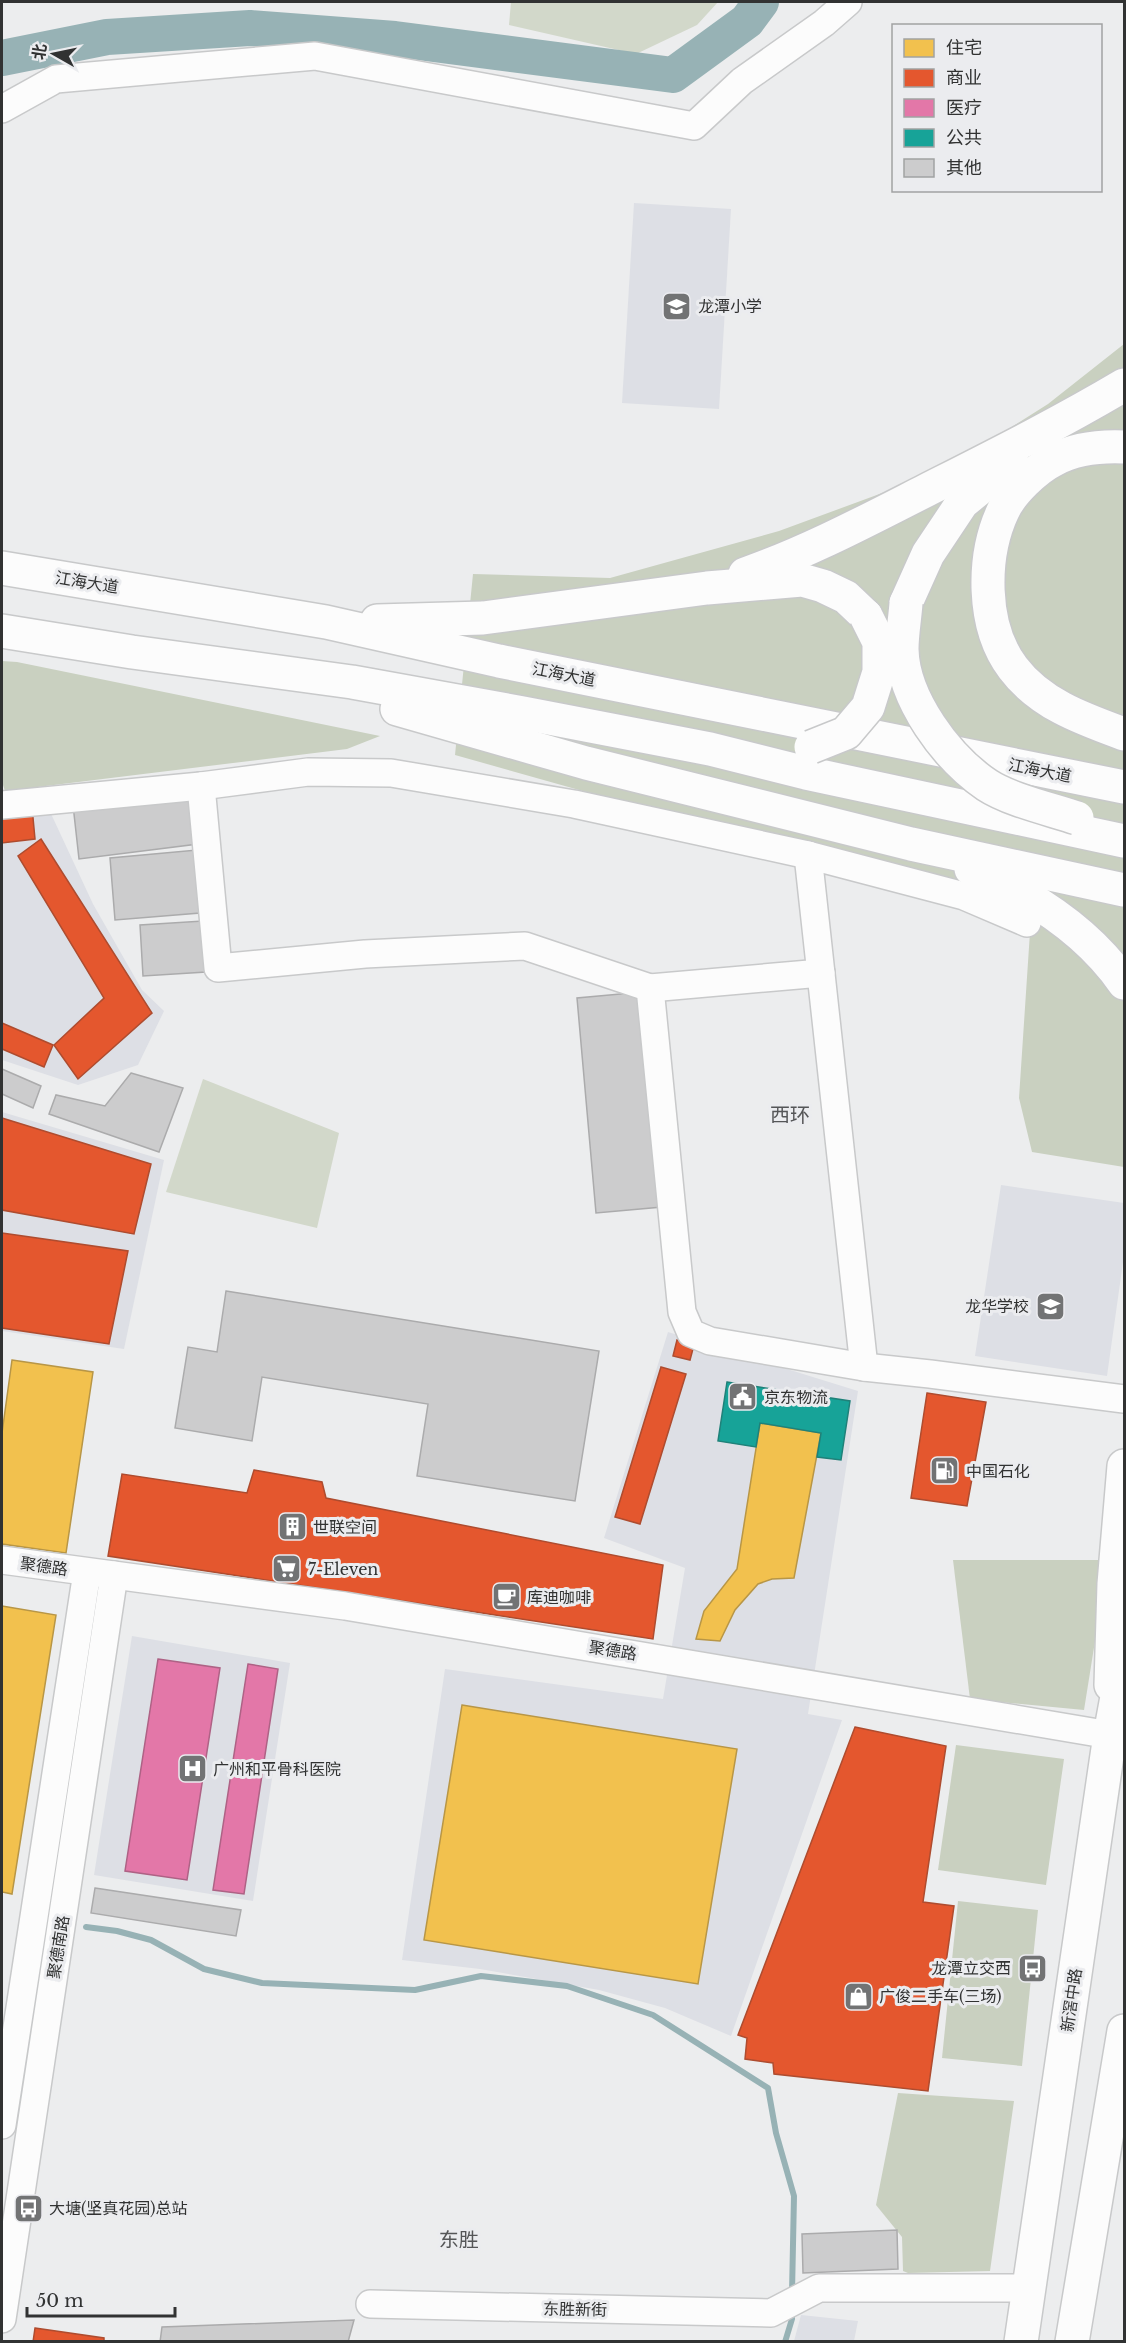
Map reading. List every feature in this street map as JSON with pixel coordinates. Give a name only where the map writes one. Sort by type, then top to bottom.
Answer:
[{"type":"highway","points":[[707,588],[789,557],[831,538],[1057,424],[1125,385]]},
{"type":"highway","points":[[1057,424],[962,503],[927,554],[906,603],[902,651],[909,681],[926,721],[954,757],[988,785],[1027,802],[1125,832]]},
{"type":"highway","points":[[1125,447],[1094,446],[1084,449],[1054,459],[1026,480],[1003,510],[990,552],[987,595],[995,634],[1012,667],[1036,692],[1076,716],[1125,734]]},
{"type":"highway","name":"江海大道","points":[[2,568],[326,622],[511,663],[1125,787]]},
{"type":"highway","points":[[326,622],[483,618],[707,588],[802,580],[824,586],[846,597],[866,616],[879,642],[879,672],[868,707],[846,733],[811,747],[768,752],[711,749]]},
{"type":"highway","points":[[2,631],[352,682],[711,749],[818,776],[1125,841]]},
{"type":"highway","points":[[256,669],[586,763],[911,844],[1125,890]]},
{"type":"highway","points":[[911,844],[999,881],[1071,926],[1102,954],[1125,983]]},
{"type":"highway","points":[[1110,1735],[1114,1584],[1125,1466]]},
{"type":"highway","name":"新滘中路","points":[[1021,2342],[1110,1735],[1125,1659]]},
{"type":"highway","points":[[1072,2342],[1125,2031]]},
{"type":"street","points":[[2,109],[56,79],[315,56],[694,126],[742,81],[824,23],[848,2]]},
{"type":"street","points":[[2,805],[201,786],[308,772],[391,773],[574,804],[808,855],[964,896],[1027,923]]},
{"type":"street","points":[[201,786],[218,968],[365,954],[525,946],[650,988],[821,974]]},
{"type":"street","points":[[808,855],[864,1367]]},
{"type":"street","points":[[650,988],[682,1312],[691,1333],[710,1341],[864,1367],[1125,1399]]},
{"type":"street","name":"聚德路","points":[[2,1560],[345,1606],[1110,1735]]},
{"type":"street","name":"聚德南路","points":[[2,2125],[87,1572]]},
{"type":"street","name":"聚德南路","points":[[2,2319],[114,1575]]},
{"type":"street","name":"东胜新街","points":[[370,2304],[771,2313],[819,2288],[1029,2288]]},
{"type":"shaded area","points":[[511,2],[718,2],[697,25],[636,54],[509,25]]},
{"type":"shaded area","name":"龙潭小学","points":[[634,203],[731,209],[719,409],[622,403]]},
{"type":"shaded area","points":[[46,803],[93,904],[142,990],[164,1011],[138,1065],[78,1085],[2,1060],[2,807]]},
{"type":"shaded area","points":[[203,1079],[339,1133],[317,1228],[166,1192]]},
{"type":"shaded area","points":[[2,1112],[164,1160],[124,1349],[2,1331]]},
{"type":"shaded area","name":"龙华学校","points":[[1001,1185],[1124,1203],[1124,1255],[1107,1376],[975,1356]]},
{"type":"shaded area","points":[[668,1332],[858,1391],[808,1714],[842,1720],[731,2036],[665,2008],[599,1990],[480,1969],[402,1960],[445,1669],[663,1699],[685,1568],[604,1538]]},
{"type":"shaded area","name":"广州和平骨科医院","points":[[132,1636],[290,1663],[253,1901],[94,1875]]},
{"type":"shaded area","points":[[801,2315],[858,2321],[854,2341],[794,2341]]},
{"type":"green space","points":[[1124,344],[1124,1167],[1032,1152],[1019,1098],[1031,917],[455,755],[473,574],[610,578],[779,531],[942,471],[1048,404]]},
{"type":"green space","points":[[2,661],[17,662],[380,736],[347,749],[5,791],[2,782]]},
{"type":"green space","points":[[953,1560],[1108,1560],[1084,1710],[970,1699]]},
{"type":"green space","points":[[956,1745],[1064,1759],[1046,1885],[938,1870]]},
{"type":"green space","points":[[958,1901],[1038,1910],[1022,2066],[942,2058]]},
{"type":"green space","points":[[898,2093],[1014,2101],[990,2271],[908,2273],[903,2271],[902,2237],[876,2205]]},
{"type":"water","points":[[751,2],[775,2],[747,21]]},
{"type":"building: 住宅","points":[[12,1360],[93,1372],[66,1553],[2,1544],[2,1433]]},
{"type":"building: 住宅","points":[[760,1423],[821,1433],[794,1578],[772,1579],[758,1584],[735,1610],[720,1641],[696,1639],[704,1611],[737,1569]]},
{"type":"building: 住宅","points":[[2,1606],[56,1615],[12,1894],[2,1892]]},
{"type":"building: 住宅","points":[[462,1705],[737,1749],[698,1984],[424,1940]]},
{"type":"building: 商业","points":[[32,807],[35,839],[2,843],[2,811]]},
{"type":"building: 商业","points":[[41,839],[152,1013],[78,1079],[54,1045],[104,998],[18,856]]},
{"type":"building: 商业","points":[[2,1023],[53,1045],[44,1067],[2,1049]]},
{"type":"building: 商业","points":[[2,1118],[151,1164],[134,1234],[2,1210]]},
{"type":"building: 商业","points":[[2,1233],[128,1251],[109,1344],[2,1328]]},
{"type":"building: 商业","points":[[677,1340],[694,1345],[690,1360],[673,1356]]},
{"type":"building: 商业","points":[[661,1367],[686,1374],[640,1524],[615,1517]]},
{"type":"building: 商业","points":[[927,1393],[986,1402],[967,1506],[911,1498]]},
{"type":"building: 商业","name":"世联空间","points":[[254,1470],[322,1482],[326,1498],[663,1565],[653,1639],[108,1556],[122,1474],[247,1493]]},
{"type":"building: 商业","points":[[855,1727],[946,1746],[923,1902],[954,1906],[928,2091],[774,2074],[773,2063],[745,2059],[747,2038],[738,2035]]},
{"type":"building: 商业","points":[[35,2328],[104,2338],[104,2342],[33,2342]]},
{"type":"building: 医疗","points":[[158,1659],[220,1668],[187,1880],[125,1871]]},
{"type":"building: 医疗","points":[[248,1664],[278,1669],[244,1894],[213,1890]]},
{"type":"building: 公共","points":[[727,1382],[850,1401],[841,1460],[817,1457],[821,1433],[760,1423],[756,1447],[718,1441]]},
{"type":"building: 其他","points":[[191,790],[198,844],[79,859],[73,805]]},
{"type":"building: 其他","points":[[197,850],[200,913],[115,920],[110,858]]},
{"type":"building: 其他","points":[[203,921],[206,972],[143,976],[140,925]]},
{"type":"building: 其他","points":[[642,992],[662,1207],[596,1213],[577,998]]},
{"type":"building: 其他","points":[[2,1069],[41,1086],[33,1108],[2,1094]]},
{"type":"building: 其他","points":[[131,1073],[183,1088],[159,1152],[49,1114],[56,1095],[105,1106]]},
{"type":"building: 其他","points":[[226,1291],[599,1351],[575,1501],[417,1476],[428,1404],[262,1377],[252,1441],[175,1428],[188,1347],[217,1352]]},
{"type":"building: 其他","points":[[95,1888],[241,1910],[236,1936],[91,1913]]},
{"type":"building: 其他","points":[[897,2230],[898,2269],[803,2273],[802,2234]]},
{"type":"building: 其他","points":[[354,2320],[348,2342],[160,2342],[162,2327]]},
{"type":"waterway","points":[[2,58],[107,37],[250,28],[395,39],[673,75],[747,21],[761,2]]},
{"type":"waterway","points":[[86,1927],[117,1931],[151,1940],[204,1969],[262,1983],[415,1990],[481,1976],[567,1986],[653,2015],[768,2088],[776,2133],[794,2196],[792,2293]]},
{"type":"waterway","points":[[785,2342],[792,2319],[792,2309]]},
{"type":"place","name":"龙潭小学","points":[[677,306]]},
{"type":"place","name":"龙华学校","points":[[1050,1306]]},
{"type":"place","name":"京东物流","points":[[743,1397]]},
{"type":"place","name":"中国石化","points":[[945,1471]]},
{"type":"place","name":"世联空间","points":[[292,1527]]},
{"type":"place","name":"7-Eleven","points":[[287,1569]]},
{"type":"place","name":"库迪咖啡","points":[[506,1597]]},
{"type":"place","name":"广州和平骨科医院","points":[[192,1769]]},
{"type":"place","name":"龙潭立交西","points":[[1032,1968]]},
{"type":"place","name":"广俊二手车(三场)","points":[[858,1996]]},
{"type":"place","name":"大塘(坚真花园)总站","points":[[28,2208]]},
{"type":"district","name":"西环","points":[[790,1115]]},
{"type":"district","name":"东胜","points":[[459,2240]]}]
